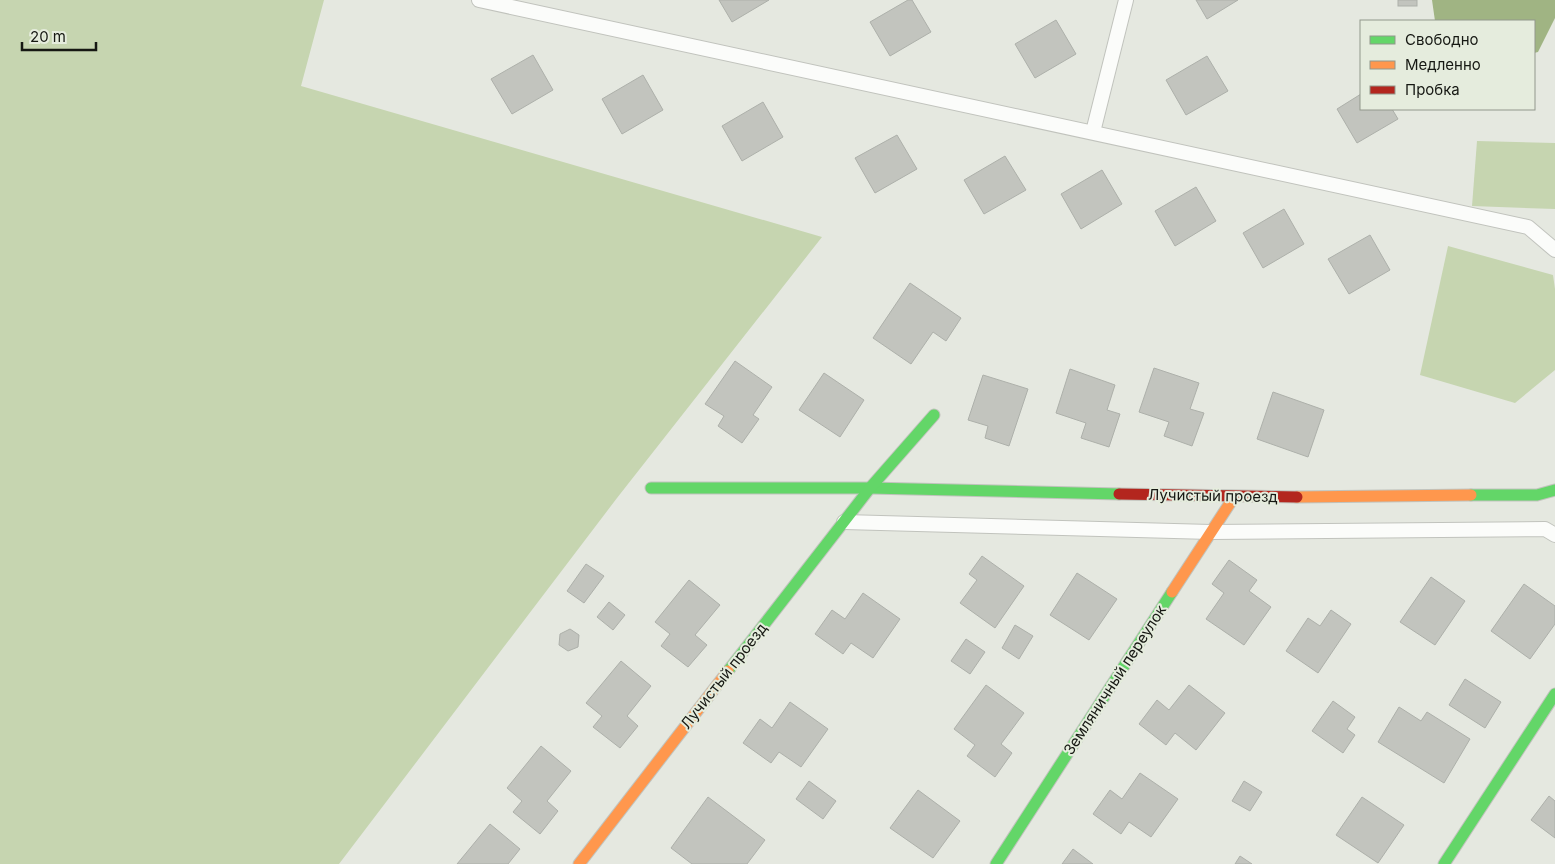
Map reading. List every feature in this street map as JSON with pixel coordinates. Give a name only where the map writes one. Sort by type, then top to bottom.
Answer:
[{"type":"street","name":"Лучистый проезд","points":[[579,864],[870,488],[934,416]]},
{"type":"street","name":"Лучистый проезд","points":[[651,488],[870,488],[1234,497],[1537,495],[1555,490]]},
{"type":"street","name":"Земляничный переулок","points":[[996,864],[1234,497]]},
{"type":"street","points":[[1444,864],[1555,694]]},
{"type":"lane","points":[[479,0],[1528,227],[1555,250]]},
{"type":"lane","points":[[1092,132],[1126,0]]},
{"type":"lane","points":[[844,522],[1211,532],[1545,528],[1555,535]]},
{"type":"shaded area","points":[[0,0],[324,0],[301,86],[822,237],[617,498],[339,864],[0,864]]},
{"type":"shaded area","points":[[1432,0],[1555,0],[1555,18],[1538,52],[1535,53],[1535,20],[1435,20]]},
{"type":"shaded area","points":[[1477,141],[1555,143],[1555,209],[1472,206]]},
{"type":"shaded area","points":[[1448,246],[1553,275],[1555,289],[1555,370],[1515,403],[1420,375]]},
{"type":"building","points":[[719,0],[769,0],[732,22]]},
{"type":"building","points":[[908,0],[912,0],[931,32],[890,56],[870,22]]},
{"type":"building","points":[[1196,0],[1238,0],[1207,19]]},
{"type":"building","points":[[1398,0],[1417,0],[1417,6],[1398,6]]},
{"type":"building","points":[[1056,20],[1076,54],[1035,78],[1015,44]]},
{"type":"building","points":[[533,55],[553,90],[512,114],[491,79]]},
{"type":"building","points":[[1207,56],[1228,91],[1186,115],[1166,80]]},
{"type":"building","points":[[643,75],[663,110],[622,134],[602,99]]},
{"type":"building","points":[[1360,95],[1360,110],[1393,110],[1398,119],[1357,143],[1337,109]]},
{"type":"building","points":[[763,102],[783,137],[742,161],[722,126]]},
{"type":"building","points":[[897,135],[917,169],[875,193],[855,158]]},
{"type":"building","points":[[1005,156],[1026,190],[984,214],[964,180]]},
{"type":"building","points":[[1102,170],[1122,204],[1081,229],[1061,194]]},
{"type":"building","points":[[1196,187],[1216,221],[1175,246],[1155,211]]},
{"type":"building","points":[[1284,209],[1304,244],[1263,268],[1243,233]]},
{"type":"building","points":[[1370,235],[1390,270],[1349,294],[1328,259]]},
{"type":"building","points":[[910,283],[961,318],[946,341],[933,332],[911,364],[873,338]]},
{"type":"building","points":[[735,361],[772,387],[753,415],[759,419],[742,443],[718,426],[724,416],[705,404]]},
{"type":"building","points":[[1154,368],[1199,383],[1190,409],[1204,413],[1192,446],[1164,436],[1169,422],[1139,412]]},
{"type":"building","points":[[1070,369],[1115,385],[1107,410],[1120,414],[1109,447],[1081,438],[1086,423],[1056,413]]},
{"type":"building","points":[[824,373],[864,400],[840,437],[799,410]]},
{"type":"building","points":[[983,375],[1028,389],[1009,446],[985,438],[988,426],[968,420]]},
{"type":"building","points":[[1273,392],[1324,410],[1308,457],[1257,439]]},
{"type":"building","points":[[982,556],[1024,586],[995,628],[960,603],[977,580],[969,574]]},
{"type":"building","points":[[1229,560],[1257,580],[1249,591],[1271,607],[1244,645],[1206,619],[1224,593],[1212,584]]},
{"type":"building","points":[[586,564],[604,576],[584,603],[567,591]]},
{"type":"building","points":[[1077,573],[1117,599],[1089,640],[1050,615]]},
{"type":"building","points":[[1431,577],[1465,601],[1435,645],[1400,622]]},
{"type":"building","points":[[689,580],[720,605],[695,635],[707,645],[688,667],[661,646],[670,634],[655,622]]},
{"type":"building","points":[[1524,584],[1555,606],[1555,624],[1530,659],[1491,631]]},
{"type":"building","points":[[863,593],[900,619],[873,658],[851,643],[843,654],[815,634],[832,610],[845,619]]},
{"type":"building","points":[[609,602],[625,615],[613,630],[597,617]]},
{"type":"building","points":[[1331,610],[1351,624],[1318,673],[1286,651],[1308,618],[1320,626]]},
{"type":"building","points":[[1015,625],[1033,636],[1019,659],[1002,648]]},
{"type":"building","points":[[570,629],[579,635],[578,647],[568,651],[559,645],[560,634]]},
{"type":"building","points":[[966,639],[985,652],[970,674],[951,661]]},
{"type":"building","points":[[621,661],[651,686],[627,716],[638,726],[620,748],[593,727],[602,716],[586,703]]},
{"type":"building","points":[[1465,679],[1501,702],[1485,728],[1449,705]]},
{"type":"building","points":[[986,685],[1024,713],[1001,744],[1012,753],[995,777],[967,756],[975,745],[954,729]]},
{"type":"building","points":[[1189,685],[1225,713],[1196,750],[1175,733],[1166,745],[1139,724],[1157,700],[1169,710]]},
{"type":"building","points":[[1333,701],[1355,717],[1347,729],[1355,735],[1343,753],[1312,731]]},
{"type":"building","points":[[790,702],[828,729],[801,767],[779,752],[771,763],[743,743],[760,719],[772,728]]},
{"type":"building","points":[[1399,707],[1421,721],[1427,712],[1470,739],[1444,783],[1378,742]]},
{"type":"building","points":[[541,746],[571,771],[547,801],[558,811],[540,834],[513,812],[522,801],[507,788]]},
{"type":"building","points":[[1140,773],[1178,799],[1151,837],[1129,822],[1121,834],[1093,814],[1110,790],[1122,799]]},
{"type":"building","points":[[809,781],[836,801],[823,819],[796,799]]},
{"type":"building","points":[[1244,781],[1262,792],[1250,811],[1232,801]]},
{"type":"building","points":[[918,790],[960,821],[933,858],[890,828]]},
{"type":"building","points":[[1549,796],[1555,801],[1555,838],[1531,820]]},
{"type":"building","points":[[708,797],[765,840],[747,864],[692,864],[671,848]]},
{"type":"building","points":[[1362,797],[1404,825],[1378,863],[1336,835]]},
{"type":"building","points":[[490,824],[520,849],[508,864],[457,864]]},
{"type":"building","points":[[1073,849],[1093,864],[1062,864]]},
{"type":"building","points":[[1240,856],[1252,864],[1235,864]]},
{"type":"traffic: fast","points":[[728,671],[870,488],[934,415]]},
{"type":"traffic: fast","points":[[651,488],[870,488],[1119,494]]},
{"type":"traffic: fast","points":[[1471,495],[1537,495],[1555,490]]},
{"type":"traffic: fast","points":[[996,864],[1172,592]]},
{"type":"traffic: fast","points":[[1444,864],[1555,694]]},
{"type":"traffic: slow","points":[[1297,497],[1471,495]]},
{"type":"traffic: slow","points":[[1172,592],[1234,497]]},
{"type":"traffic: slow","points":[[579,864],[728,671]]},
{"type":"traffic: jam","points":[[1119,494],[1297,497]]}]
